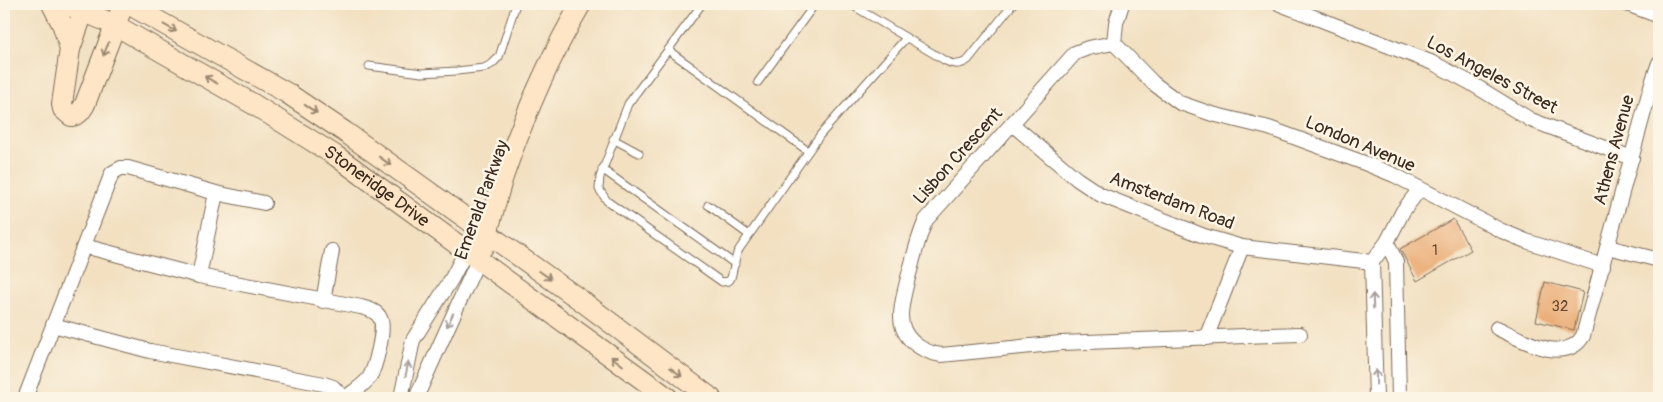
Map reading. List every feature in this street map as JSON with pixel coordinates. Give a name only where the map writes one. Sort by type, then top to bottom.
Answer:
[{"type":"street","points":[[52,4],[70,49]]},
{"type":"street","points":[[79,6],[70,49],[62,104],[63,109],[71,116],[81,111],[123,4]]},
{"type":"street","name":"Stoneridge Drive","points":[[128,4],[287,94],[346,132],[579,299],[711,398]]},
{"type":"street","name":"Emerald Parkway","points":[[481,230],[496,157],[531,73],[556,26],[571,4]]},
{"type":"street","name":"Emerald Parkway","points":[[416,398],[542,76],[564,32],[581,4]]},
{"type":"street","points":[[1114,43],[1116,23],[1122,4]]},
{"type":"street","name":"Los Angeles Street","points":[[1280,4],[1433,63],[1469,82],[1531,120],[1632,158]]},
{"type":"street","points":[[1628,4],[1659,16]]},
{"type":"street","name":"Stoneridge Drive","points":[[79,6],[253,104],[336,156],[668,398]]},
{"type":"street","name":"Lisbon Crescent","points":[[1114,43],[1088,48],[1075,53],[933,211],[922,228],[908,280],[901,316],[906,334],[913,343],[922,349],[930,353],[942,354],[1061,343],[1300,334]]},
{"type":"street","name":"London Avenue","points":[[1114,43],[1130,62],[1153,83],[1180,103],[1212,114],[1278,131],[1380,169],[1502,231],[1542,247],[1603,266]]},
{"type":"street","name":"Athens Avenue","points":[[1497,328],[1542,348],[1565,350],[1579,344],[1603,266],[1652,80],[1659,63]]},
{"type":"street","name":"Amsterdam Road","points":[[1012,124],[1077,179],[1100,195],[1204,236],[1242,247],[1372,262]]},
{"type":"street","points":[[24,398],[112,173],[122,168],[216,193],[264,203]]},
{"type":"street","points":[[1376,398],[1372,262],[1387,242],[1395,224],[1419,190]]},
{"type":"street","points":[[199,276],[216,193]]},
{"type":"street","points":[[1387,242],[1396,262],[1398,398]]},
{"type":"street","points":[[53,324],[150,351],[324,384],[333,387],[344,398],[364,384],[372,372],[382,332],[381,318],[370,310],[199,276],[84,246]]},
{"type":"street","points":[[1206,338],[1242,247]]},
{"type":"street","points":[[1608,247],[1659,260]]},
{"type":"street","points":[[323,301],[332,251]]},
{"type":"street","name":"Emerald Parkway","points":[[401,398],[413,340],[452,278],[472,256]]},
{"type":"lane","points":[[369,66],[422,73],[484,68],[492,64],[499,57],[516,4]]},
{"type":"lane","points":[[702,4],[631,98],[613,139],[598,184],[602,195],[615,207],[722,282],[729,281],[731,278],[737,253],[808,151],[906,38]]},
{"type":"lane","points":[[758,82],[815,4]]},
{"type":"lane","points":[[850,4],[951,64],[962,64],[968,60],[1010,5]]},
{"type":"lane","points":[[668,50],[808,151]]},
{"type":"lane","points":[[613,139],[639,153]]},
{"type":"lane","points":[[602,169],[735,264]]},
{"type":"lane","points":[[708,205],[749,235]]},
{"type":"building","points":[[1453,219],[1471,250],[1417,281],[1400,249]]},
{"type":"building","points":[[1545,282],[1583,292],[1574,330],[1536,321]]}]
